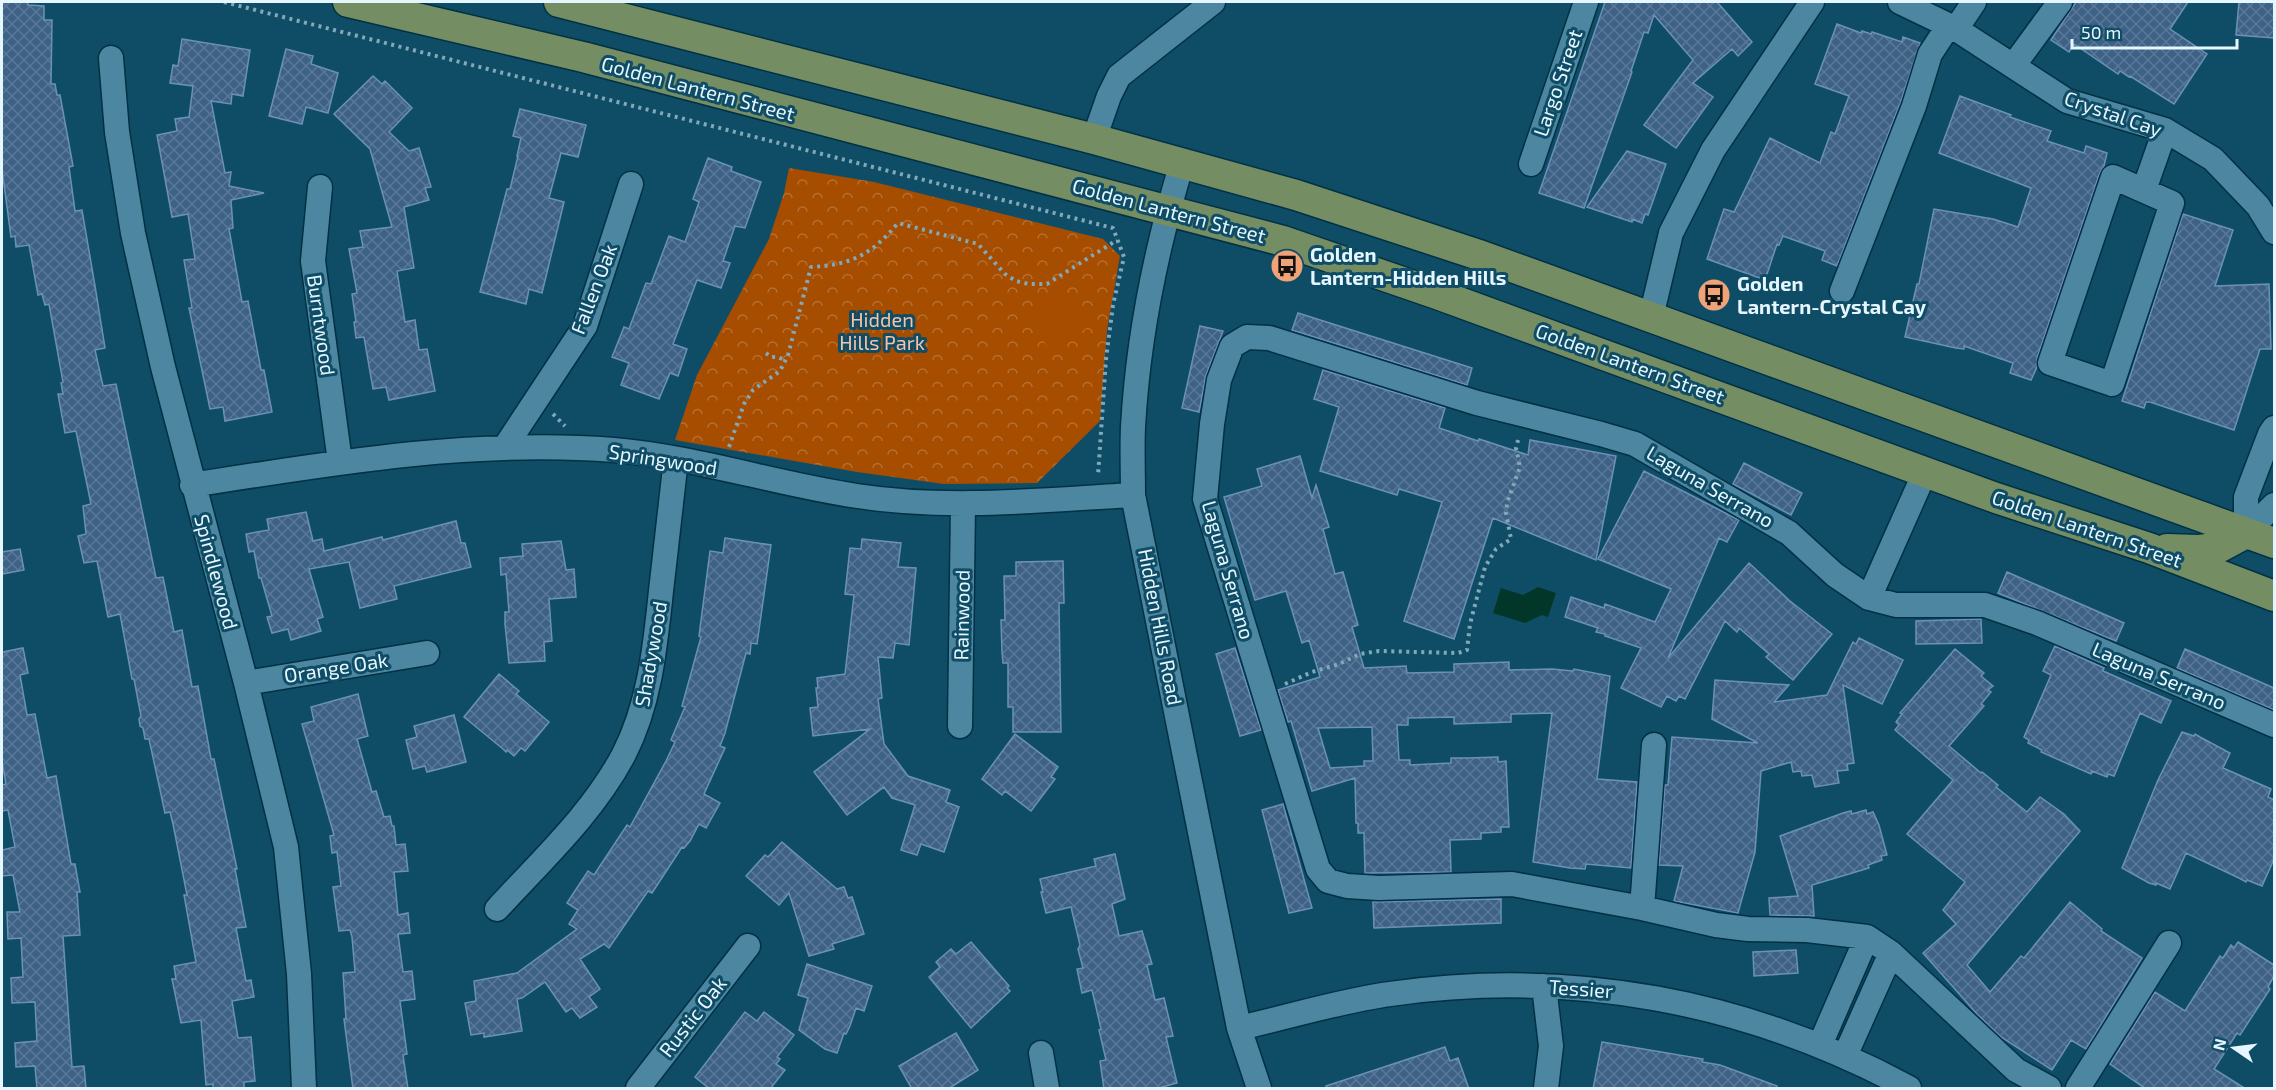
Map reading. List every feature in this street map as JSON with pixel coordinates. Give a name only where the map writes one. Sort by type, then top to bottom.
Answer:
[{"type":"main road","name":"Golden Lantern Street","points":[[348,2],[583,57],[908,144],[1168,210],[1345,261],[1996,498],[2150,548],[2274,596]]},
{"type":"main road","points":[[559,2],[1182,163],[1296,195],[1482,256],[2274,543]]},
{"type":"main road","points":[[2150,548],[2198,550],[2220,547],[2246,533]]},
{"type":"main road","points":[[2246,533],[2274,565]]},
{"type":"street","points":[[1094,140],[1109,96],[1119,76],[1213,2]]},
{"type":"street","name":"Largo Street","points":[[1531,164],[1586,2]]},
{"type":"street","name":"Crystal Cay","points":[[1900,2],[1953,27],[2067,102],[2165,130],[2213,159],[2266,201],[2274,232]]},
{"type":"street","points":[[1842,291],[1914,106],[1930,54],[1974,2]]},
{"type":"street","points":[[2013,66],[2060,2]]},
{"type":"street","points":[[1651,317],[1671,233],[1713,150],[1807,4]]},
{"type":"street","name":"Spindlewood","points":[[111,58],[117,132],[133,233],[192,485],[246,683],[286,846],[299,974],[304,1089]]},
{"type":"street","points":[[2144,190],[2165,130]]},
{"type":"street","name":"Hidden Hills Road","points":[[1182,163],[1153,269],[1139,361],[1133,428],[1133,495],[1239,1028],[1259,1089]]},
{"type":"street","points":[[2113,177],[2144,190],[2172,202],[2112,384],[2050,363],[2113,177]]},
{"type":"street","name":"Fallen Oak","points":[[505,447],[585,326],[631,184]]},
{"type":"street","name":"Burntwood","points":[[321,187],[313,261],[340,462]]},
{"type":"street","name":"Laguna Serrano","points":[[1868,936],[1716,925],[1642,908],[1512,884],[1379,888],[1347,886],[1328,881],[1318,869],[1205,499],[1212,424],[1219,380],[1232,346],[1247,337],[1269,338],[1477,403],[1635,444],[1789,533],[1835,575],[1869,598],[1896,605],[1985,605],[2037,623],[2274,725]]},
{"type":"street","points":[[2246,533],[2246,497],[2274,428]]},
{"type":"street","name":"Springwood","points":[[192,485],[340,462],[505,447],[614,450],[676,459],[858,496],[963,505],[1133,495]]},
{"type":"street","name":"Shadywood","points":[[497,909],[576,824],[601,792],[624,754],[642,713],[653,661],[676,459]]},
{"type":"street","points":[[1869,598],[1925,472]]},
{"type":"street","name":"Rainwood","points":[[960,726],[963,505]]},
{"type":"street","points":[[2246,533],[2274,505]]},
{"type":"street","name":"Orange Oak","points":[[246,683],[427,653]]},
{"type":"street","points":[[1642,908],[1654,745]]},
{"type":"street","points":[[1820,1045],[1868,936],[1891,953],[2016,1070],[2049,1089]]},
{"type":"street","points":[[2078,1089],[2169,943]]},
{"type":"street","name":"Rustic Oak","points":[[638,1089],[748,946]]},
{"type":"street","points":[[1845,1056],[1891,953]]},
{"type":"street","points":[[1544,986],[1551,1046],[1546,1089]]},
{"type":"street","name":"Tessier","points":[[1239,1028],[1388,994],[1465,987],[1544,986],[1621,992],[1669,1000],[1755,1022],[1820,1045],[1909,1089]]},
{"type":"street","points":[[1041,1053],[1047,1089]]},
{"type":"path","points":[[224,2],[1113,228],[1124,257],[1113,305],[1106,359],[1098,476],[1090,482]]},
{"type":"path","points":[[727,452],[744,404],[753,390],[780,371],[785,360],[811,267],[835,266],[863,255],[886,237],[898,223],[978,244],[1005,274],[1016,281],[1047,284],[1118,240]]},
{"type":"path","points":[[766,353],[771,357],[785,360]]},
{"type":"path","points":[[554,414],[567,428]]},
{"type":"path","points":[[1265,696],[1296,678],[1340,664],[1360,654],[1379,651],[1458,653],[1467,650],[1470,624],[1485,567],[1497,549],[1511,539],[1506,513],[1507,503],[1520,467],[1516,448],[1524,414]]},
{"type":"green space","name":"Hidden Hills Park","points":[[789,168],[874,182],[1103,239],[1120,256],[1107,330],[1100,421],[1037,483],[944,484],[857,472],[675,440],[697,375],[769,239],[784,193]]},
{"type":"green space","points":[[1066,291],[1091,325],[1051,352],[1028,317]]},
{"type":"shaded area","points":[[1538,587],[1556,593],[1548,617],[1542,615],[1525,623],[1493,613],[1501,588],[1523,595]]},
{"type":"building","points":[[2,2],[28,2],[28,5],[44,6],[44,20],[52,20],[51,84],[55,84],[57,95],[60,95],[73,166],[69,167],[75,211],[82,210],[105,348],[95,350],[103,386],[116,384],[156,578],[163,577],[174,632],[182,630],[192,687],[198,686],[211,759],[214,759],[237,869],[235,869],[246,927],[236,928],[246,981],[251,980],[254,997],[232,1001],[238,1038],[251,1037],[255,1081],[244,1082],[244,1089],[213,1089],[213,1084],[206,1085],[201,1020],[181,1023],[172,979],[176,979],[174,966],[196,962],[184,895],[187,895],[173,824],[170,812],[165,813],[149,739],[145,739],[143,728],[140,726],[141,716],[120,614],[108,617],[97,561],[84,563],[78,536],[86,534],[83,506],[91,504],[76,431],[65,433],[58,394],[63,394],[61,383],[63,382],[49,304],[45,305],[42,294],[38,295],[29,245],[16,247],[15,236],[11,237],[2,169]]},
{"type":"building","points":[[1605,2],[1717,2],[1752,42],[1738,56],[1732,49],[1693,83],[1713,97],[1676,148],[1644,125],[1693,60],[1654,15],[1648,33],[1644,32],[1584,208],[1539,193]]},
{"type":"building","points":[[2076,2],[2188,2],[2170,29],[2207,54],[2174,104],[2130,76],[2120,71],[2118,74],[2074,44],[2069,52],[2051,40]]},
{"type":"building","points":[[2239,2],[2274,2],[2274,38],[2236,35]]},
{"type":"building","points":[[1837,24],[1861,33],[1862,31],[1871,34],[1872,32],[1902,42],[1903,37],[1920,43],[1901,101],[1837,266],[1822,260],[1825,251],[1783,236],[1779,245],[1777,244],[1765,280],[1707,259],[1724,209],[1734,212],[1770,138],[1820,163],[1831,132],[1835,134],[1849,96],[1815,84]]},
{"type":"building","points":[[182,39],[250,50],[243,96],[232,94],[231,104],[211,101],[225,173],[231,172],[229,186],[264,193],[231,200],[233,228],[229,229],[242,302],[248,301],[261,370],[264,370],[272,412],[225,421],[223,407],[210,409],[189,308],[192,308],[184,260],[195,259],[188,214],[172,217],[157,135],[177,131],[175,119],[189,117],[193,86],[170,83],[173,65],[178,66]]},
{"type":"building","points":[[286,49],[313,56],[311,64],[338,73],[328,113],[306,107],[302,124],[269,116]]},
{"type":"building","points":[[373,76],[382,84],[385,81],[412,108],[389,132],[409,151],[419,148],[431,187],[425,188],[429,200],[404,207],[414,268],[397,271],[405,322],[415,320],[419,350],[427,349],[435,391],[389,400],[386,387],[373,389],[364,337],[356,338],[352,294],[357,293],[349,249],[363,247],[360,231],[392,227],[370,149],[334,114]]},
{"type":"building","points":[[1960,96],[2051,131],[2047,141],[2084,153],[2086,146],[2107,153],[2031,380],[2010,373],[2013,363],[1964,346],[1964,349],[1956,348],[1905,337],[1917,284],[1919,284],[1934,209],[1993,219],[2018,227],[2031,188],[1939,153]]},
{"type":"building","points":[[520,109],[586,125],[578,157],[561,153],[549,198],[564,202],[542,293],[529,289],[526,304],[480,292],[518,156],[521,138],[513,136]]},
{"type":"building","points":[[1627,151],[1666,164],[1648,215],[1645,214],[1642,223],[1632,219],[1632,222],[1587,207]]},
{"type":"building","points":[[708,158],[732,167],[731,171],[761,182],[745,228],[735,226],[723,261],[730,263],[721,288],[697,280],[673,344],[687,349],[678,376],[670,373],[659,399],[621,385],[629,363],[612,357],[624,327],[629,329],[646,283],[651,284],[669,236],[685,242],[699,202],[693,199]]},
{"type":"building","points":[[2183,214],[2233,230],[2215,286],[2269,284],[2271,349],[2260,349],[2234,430],[2150,402],[2146,402],[2144,408],[2122,401]]},
{"type":"building","points":[[1298,313],[1472,368],[1467,385],[1292,330]]},
{"type":"building","points":[[1200,326],[1223,331],[1206,375],[1199,412],[1182,408]]},
{"type":"building","points":[[1323,370],[1445,408],[1439,428],[1478,441],[1479,439],[1528,455],[1530,440],[1616,456],[1596,560],[1493,518],[1454,639],[1404,621],[1442,502],[1399,489],[1397,495],[1320,471],[1339,407],[1314,399]]},
{"type":"building","points":[[1300,456],[1312,498],[1316,485],[1329,527],[1323,529],[1335,574],[1343,572],[1358,625],[1352,627],[1364,668],[1406,666],[1407,673],[1454,672],[1454,664],[1509,662],[1509,670],[1573,671],[1574,669],[1610,676],[1597,779],[1637,782],[1631,868],[1586,864],[1585,869],[1533,862],[1552,713],[1511,714],[1511,722],[1454,724],[1454,717],[1408,718],[1408,725],[1397,725],[1399,760],[1410,760],[1410,765],[1451,763],[1451,758],[1498,757],[1498,762],[1506,761],[1509,827],[1501,827],[1501,832],[1481,833],[1481,839],[1450,840],[1451,872],[1365,873],[1364,833],[1358,833],[1358,823],[1356,823],[1355,778],[1312,791],[1291,721],[1288,722],[1278,690],[1320,677],[1309,640],[1302,643],[1286,591],[1255,600],[1224,497],[1262,486],[1257,469]],"holes":[[[1372,727],[1373,761],[1364,761],[1364,766],[1330,768],[1318,728]]]},
{"type":"building","points":[[1744,463],[1802,493],[1791,515],[1733,484]]},
{"type":"building","points":[[1644,471],[1739,520],[1727,542],[1719,538],[1668,658],[1749,563],[1790,601],[1832,634],[1793,680],[1766,657],[1769,654],[1739,628],[1737,632],[1725,621],[1685,699],[1679,696],[1676,701],[1667,696],[1661,707],[1621,688],[1641,648],[1605,636],[1605,634],[1596,632],[1598,628],[1565,617],[1571,597],[1604,608],[1605,604],[1655,622],[1671,589],[1598,559]]},
{"type":"building","points":[[306,512],[313,541],[322,539],[324,551],[382,537],[383,540],[456,521],[461,543],[465,543],[471,567],[394,586],[397,599],[360,608],[349,562],[309,569],[323,617],[317,619],[321,631],[291,640],[288,629],[272,633],[267,617],[272,616],[261,578],[259,578],[254,551],[249,552],[246,534],[269,530],[267,519]]},
{"type":"building","points":[[725,538],[771,545],[757,644],[751,643],[750,654],[746,653],[720,746],[725,748],[704,794],[720,803],[706,828],[699,824],[690,841],[684,848],[682,847],[652,893],[648,891],[609,948],[604,944],[580,959],[600,989],[589,997],[597,1007],[580,1018],[572,1008],[566,1012],[545,982],[517,999],[522,1031],[484,1037],[484,1033],[471,1035],[465,1003],[476,1001],[474,981],[517,973],[577,929],[569,924],[578,910],[567,903],[588,871],[594,875],[627,825],[630,827],[666,761],[675,742],[671,740],[685,707],[682,706],[701,637],[699,636],[710,551],[723,553]]},
{"type":"building","points":[[862,539],[901,543],[898,567],[916,568],[909,645],[895,643],[893,658],[878,657],[882,698],[878,699],[884,744],[908,776],[950,790],[946,802],[959,807],[944,852],[921,844],[917,855],[901,850],[915,805],[892,798],[884,787],[847,815],[814,772],[870,729],[813,736],[810,708],[818,707],[817,678],[845,674],[854,595],[845,594],[850,548],[861,549]]},
{"type":"building","points":[[561,541],[566,570],[574,569],[576,597],[549,599],[552,641],[544,642],[545,661],[509,663],[505,624],[505,612],[509,612],[506,574],[501,575],[500,558],[523,556],[522,544]]},
{"type":"building","points":[[20,549],[24,570],[2,574],[2,552]]},
{"type":"building","points":[[1063,561],[1064,603],[1059,603],[1061,732],[1013,732],[1013,707],[1008,707],[1008,663],[1003,663],[1002,652],[1001,620],[1005,620],[1004,576],[1016,576],[1016,562]]},
{"type":"building","points":[[2007,572],[2124,623],[2116,641],[1998,593]]},
{"type":"building","points":[[1981,619],[1982,643],[1916,644],[1916,621]]},
{"type":"building","points":[[1859,638],[1903,660],[1882,704],[1843,685],[1854,763],[1847,764],[1848,770],[1837,771],[1839,783],[1815,787],[1812,775],[1802,776],[1801,771],[1793,772],[1791,762],[1761,771],[1755,852],[1738,913],[1674,901],[1683,866],[1659,865],[1665,785],[1668,785],[1672,737],[1758,743],[1712,719],[1715,680],[1789,685],[1774,702],[1827,695],[1853,642],[1856,644]]},
{"type":"building","points":[[2055,646],[2104,668],[2103,671],[2171,701],[2161,723],[2140,713],[2114,776],[2108,774],[2107,777],[2092,771],[2091,774],[2041,752],[2042,750],[2028,743],[2029,740],[2024,737],[2051,675],[2043,671]]},
{"type":"building","points":[[23,648],[28,673],[20,675],[27,715],[35,714],[47,778],[56,776],[71,864],[75,864],[80,892],[77,892],[80,935],[63,936],[72,1067],[84,1066],[86,1089],[37,1089],[35,1066],[16,1067],[15,1043],[37,1041],[35,1002],[12,1003],[11,978],[23,977],[21,938],[8,939],[7,912],[20,912],[13,875],[2,876],[2,850],[15,847],[8,810],[2,811],[2,785],[6,784],[2,761],[2,652]]},
{"type":"building","points":[[1235,648],[1261,730],[1240,736],[1216,654]]},
{"type":"building","points":[[1955,649],[1984,673],[1981,676],[1993,686],[1988,690],[1991,692],[1981,704],[1984,706],[1949,746],[1998,785],[1996,787],[2027,812],[2040,797],[2064,814],[2080,831],[1967,965],[1990,992],[2021,956],[2024,958],[2070,902],[2102,929],[2101,931],[2142,958],[2086,1049],[2071,1040],[2052,1070],[2001,1037],[1977,1014],[1923,953],[1956,924],[1943,910],[1965,882],[1907,834],[1953,780],[1895,730],[1899,725],[1896,722],[1902,714],[1900,713]]},
{"type":"building","points":[[2185,649],[2274,688],[2274,710],[2177,668]]},
{"type":"building","points":[[499,674],[519,691],[516,694],[549,722],[525,751],[521,748],[514,756],[464,717]]},
{"type":"building","points":[[358,694],[368,736],[357,739],[372,792],[376,791],[384,817],[390,816],[392,826],[394,826],[396,845],[405,844],[408,871],[394,872],[398,915],[408,913],[410,933],[398,934],[403,972],[412,971],[415,999],[400,1001],[407,1054],[403,1055],[408,1089],[353,1089],[344,1019],[346,1019],[343,973],[355,972],[352,937],[350,930],[339,931],[333,887],[341,886],[337,852],[332,853],[330,836],[334,835],[302,724],[314,721],[311,707]]},
{"type":"building","points":[[454,715],[466,762],[427,772],[425,766],[413,769],[406,740],[417,737],[414,726]]},
{"type":"building","points":[[2182,732],[2194,736],[2195,734],[2230,753],[2223,768],[2271,789],[2268,797],[2274,800],[2274,859],[2262,886],[2247,880],[2246,882],[2186,853],[2170,889],[2156,883],[2156,885],[2149,883],[2122,868],[2158,780]]},
{"type":"building","points":[[1015,734],[1058,767],[1051,777],[1055,779],[1031,811],[1005,791],[1002,795],[982,779]]},
{"type":"building","points":[[1283,804],[1312,908],[1289,913],[1262,810]]},
{"type":"building","points":[[1866,810],[1867,814],[1873,812],[1887,855],[1881,856],[1882,860],[1868,865],[1869,868],[1812,885],[1814,916],[1770,915],[1769,898],[1798,896],[1780,836],[1843,813],[1851,811],[1852,814]]},
{"type":"building","points":[[782,842],[837,889],[844,887],[848,898],[852,897],[864,934],[832,944],[834,949],[809,956],[789,893],[779,905],[746,876],[765,855],[768,857]]},
{"type":"building","points":[[1115,854],[1125,899],[1112,904],[1119,936],[1142,931],[1152,964],[1147,965],[1155,1000],[1164,998],[1173,1036],[1166,1037],[1177,1083],[1155,1089],[1104,1089],[1100,1061],[1106,1060],[1099,1030],[1101,1029],[1092,990],[1082,993],[1077,969],[1083,968],[1071,907],[1046,913],[1041,892],[1043,892],[1040,879],[1096,866],[1094,859]]},
{"type":"building","points":[[1501,899],[1501,923],[1374,928],[1373,902]]},
{"type":"building","points":[[971,942],[1009,986],[1007,988],[1010,991],[971,1028],[929,977],[940,967],[936,962],[951,949],[956,954]]},
{"type":"building","points":[[2238,942],[2274,965],[2274,976],[2268,987],[2270,989],[2240,1035],[2237,1033],[2214,1069],[2246,1089],[2146,1089],[2110,1064],[2155,992],[2185,1011],[2220,956],[2223,958],[2231,945],[2234,948]]},
{"type":"building","points":[[1796,950],[1798,973],[1754,976],[1753,952]]},
{"type":"building","points":[[807,964],[872,986],[864,1011],[856,1008],[837,1053],[825,1049],[799,1030],[808,998],[798,995]]},
{"type":"building","points":[[745,1012],[757,1021],[764,1012],[794,1035],[777,1057],[780,1059],[776,1064],[785,1070],[770,1089],[710,1089],[695,1077]]},
{"type":"building","points":[[956,1033],[978,1070],[948,1089],[912,1089],[899,1066]]},
{"type":"building","points":[[1602,1042],[1703,1059],[1702,1062],[1720,1065],[1777,1086],[1777,1089],[1593,1089]]},
{"type":"building","points":[[1445,1047],[1450,1061],[1458,1058],[1469,1089],[1327,1089],[1326,1086]]},
{"type":"place","name":"Golden Lantern-Hidden Hills","points":[[1287,266]]},
{"type":"place","name":"Golden Lantern-Crystal Cay","points":[[1714,295]]}]
